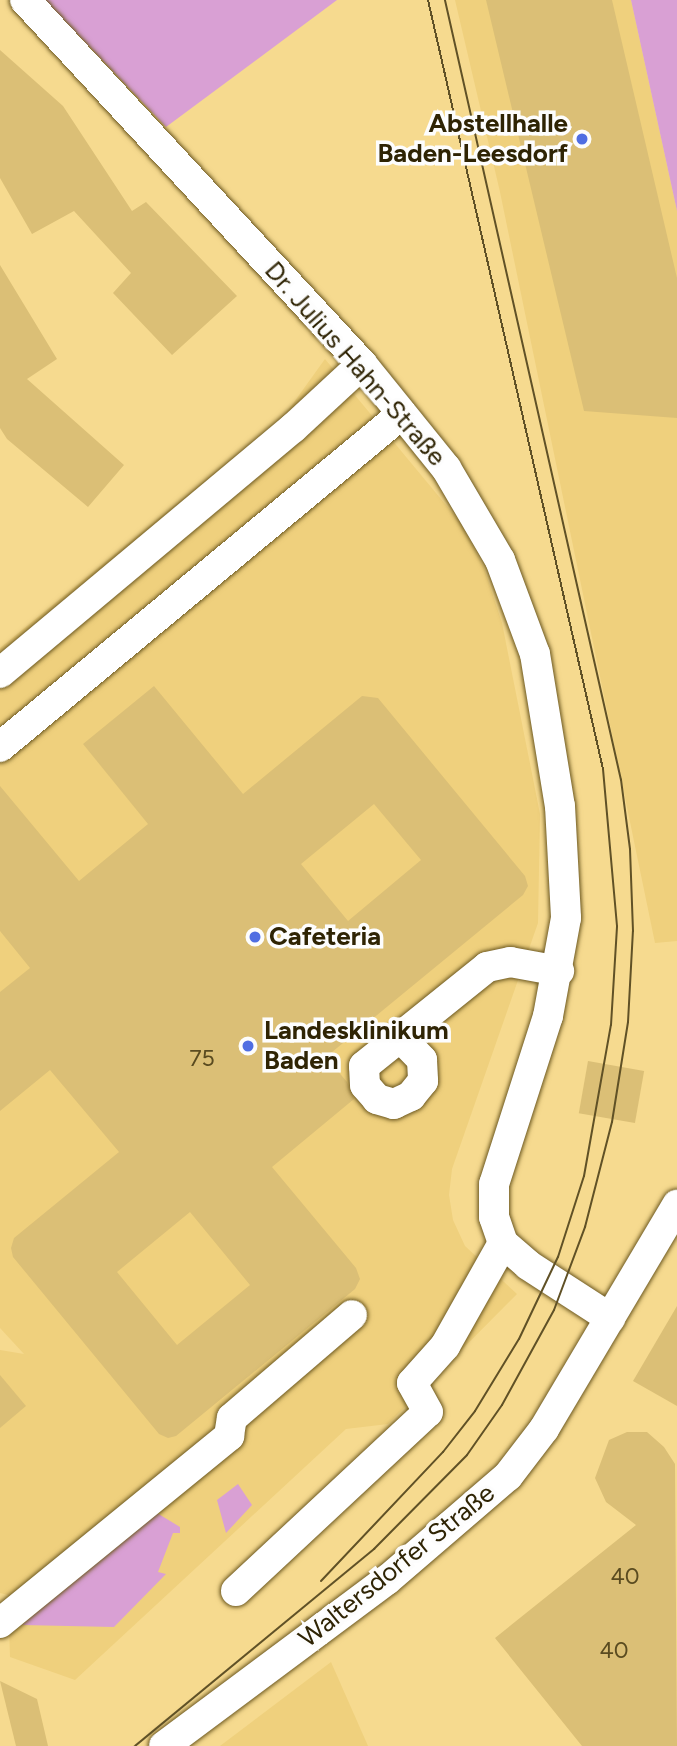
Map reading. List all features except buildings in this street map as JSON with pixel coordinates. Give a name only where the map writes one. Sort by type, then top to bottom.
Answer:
[{"type":"street","name":"Dr. Julius Hahn-Straße","points":[[25,0],[362,364],[446,468],[500,560],[535,654],[566,865],[566,918],[559,971],[494,1184],[494,1217],[503,1243]]},
{"type":"street","points":[[0,673],[293,428],[362,364]]},
{"type":"street","points":[[0,747],[402,414]]},
{"type":"street","points":[[402,1039],[486,967],[510,962],[559,971]]},
{"type":"street","name":"Waltersdorfer Straße","points":[[164,1746],[387,1580],[469,1514],[508,1476],[544,1429],[677,1205]]},
{"type":"street","points":[[236,1591],[428,1412],[412,1383],[445,1346],[503,1243],[528,1265],[610,1318]]},
{"type":"street","points":[[0,1623],[229,1436],[232,1418],[352,1315]]},
{"type":"shaded area","points":[[45,0],[337,0],[166,127]]},
{"type":"shaded area","name":"Abstellhalle Baden-Leesdorf","points":[[455,0],[631,0],[677,211],[677,941],[655,943],[500,192]]},
{"type":"shaded area","points":[[631,0],[677,0],[677,211]]},
{"type":"shaded area","name":"Landesklinikum Baden","points":[[325,359],[460,522],[484,568],[502,623],[540,814],[538,923],[452,1169],[449,1195],[453,1220],[465,1246],[517,1294],[388,1424],[346,1429],[75,1680],[10,1657],[8,1595],[0,1593],[0,1350],[24,1354],[0,1328],[0,648],[284,416]]},
{"type":"shaded area","points":[[238,1484],[252,1505],[226,1533],[217,1500]]},
{"type":"shaded area","points":[[152,1510],[180,1527],[180,1533],[173,1533],[158,1572],[166,1574],[114,1627],[22,1625]]},
{"type":"shaded area","points":[[331,1662],[368,1746],[220,1746]]},
{"type":"tram line","points":[[321,1581],[443,1452],[475,1411],[519,1339],[558,1257],[584,1176],[611,1025],[617,926],[603,769],[428,0]]},
{"type":"tram line","points":[[135,1746],[374,1549],[467,1455],[502,1405],[554,1310],[585,1227],[612,1122],[628,1022],[633,931],[630,849],[621,780],[445,0]]},
{"type":"place","name":"Abstellhalle Baden-Leesdorf","points":[[582,139]]},
{"type":"place","name":"Cafeteria","points":[[255,937]]},
{"type":"place","name":"Landesklinikum Baden","points":[[248,1046]]}]
